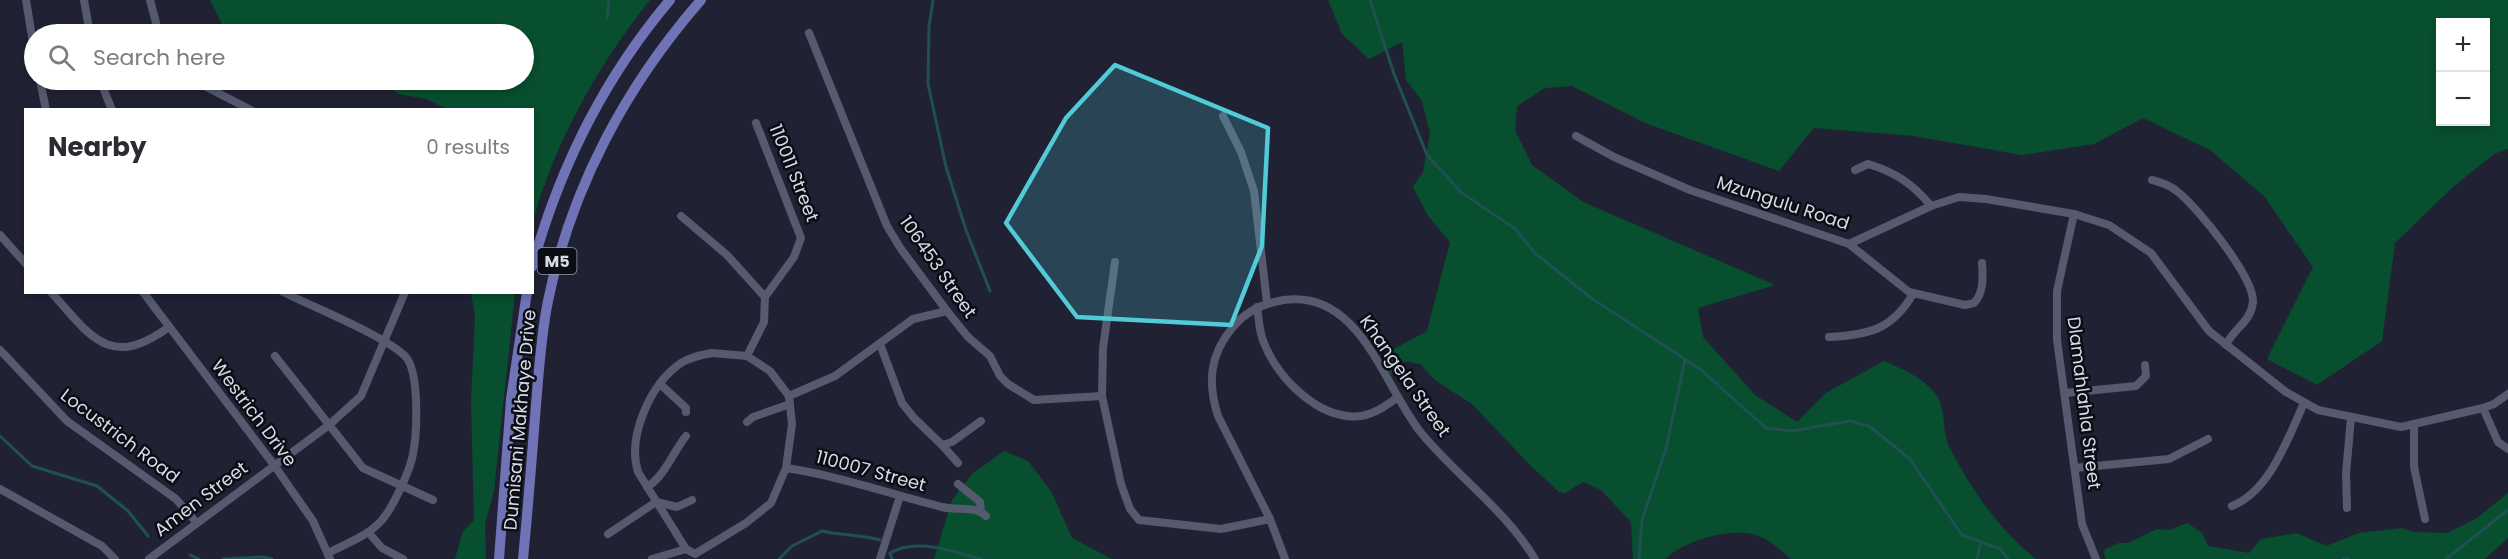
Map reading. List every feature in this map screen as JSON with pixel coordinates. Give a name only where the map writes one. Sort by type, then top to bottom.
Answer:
[{"type":"main road","name":"M5","points":[[534,261],[561,180],[589,120],[622,64],[670,0]]},
{"type":"main road","name":"Dumisani Makhaye Drive","points":[[523,559],[542,339],[557,258],[579,196],[617,116],[667,41],[701,0]]},
{"type":"main road","name":"Dumisani Makhaye Drive","points":[[499,559],[511,399],[527,294]]},
{"type":"street","points":[[27,0],[30,24]]},
{"type":"street","points":[[86,0],[89,24]]},
{"type":"street","points":[[150,0],[156,24]]},
{"type":"street","name":"106453 Street","points":[[809,33],[887,225],[900,249],[947,311],[968,337],[990,356],[1000,376],[1026,396],[1042,400],[1102,396]]},
{"type":"street","points":[[42,90],[46,108]]},
{"type":"street","points":[[104,90],[111,108]]},
{"type":"street","points":[[212,90],[246,108]]},
{"type":"street","points":[[1223,116],[1245,161],[1254,191],[1267,303]]},
{"type":"street","name":"110011 Street","points":[[756,123],[801,238],[794,257],[765,297]]},
{"type":"street","name":"Mzungulu Road","points":[[1576,136],[1614,157],[1690,189],[1849,244],[1931,206],[1959,197],[1972,197],[2073,214],[2109,225],[2151,253],[2202,323],[2226,345],[2304,403],[2329,414],[2391,426],[2414,426],[2483,408],[2494,404],[2508,394]]},
{"type":"street","points":[[1855,170],[1868,164],[1895,174],[1906,181],[1931,206]]},
{"type":"street","points":[[2152,180],[2172,187],[2190,203],[2248,283],[2253,299],[2250,315],[2226,345]]},
{"type":"street","name":"Dlamahlahla Street","points":[[2073,214],[2061,266],[2055,312],[2082,524],[2096,559]]},
{"type":"street","points":[[681,216],[727,255],[765,297],[764,322],[747,356]]},
{"type":"street","points":[[0,235],[24,262]]},
{"type":"street","points":[[1849,244],[1913,294],[1965,305],[1974,303],[1981,288],[1982,263]]},
{"type":"street","points":[[1115,262],[1103,348],[1102,396],[1121,484],[1130,509],[1139,520],[1221,529],[1270,519]]},
{"type":"street","points":[[53,294],[92,337],[104,344],[121,347],[139,346],[169,327]]},
{"type":"street","name":"Westrich Drive","points":[[144,294],[274,465],[313,521],[329,556]]},
{"type":"street","points":[[287,294],[385,342],[408,359],[413,371],[415,397],[413,454],[386,516],[369,533],[329,556]]},
{"type":"street","name":"Amen Street","points":[[149,559],[329,425],[361,396],[404,294]]},
{"type":"street","points":[[1829,337],[1852,336],[1880,328],[1899,315],[1913,294]]},
{"type":"street","name":"Khangela Street","points":[[1285,559],[1270,519],[1223,429],[1211,387],[1213,360],[1218,346],[1236,323],[1257,307],[1294,299],[1311,301],[1342,317],[1368,346],[1422,434],[1501,513],[1535,559]]},
{"type":"street","points":[[1257,307],[1261,336],[1267,350],[1292,387],[1309,401],[1336,414],[1361,416],[1376,411],[1398,398]]},
{"type":"street","points":[[747,422],[835,376],[913,319],[947,311]]},
{"type":"street","points":[[880,344],[902,403],[958,463]]},
{"type":"street","name":"Locustrich Road","points":[[0,350],[67,421],[177,499],[196,522]]},
{"type":"street","points":[[652,559],[695,554],[701,551],[764,510],[776,495],[786,468],[792,424],[790,400],[770,371],[747,356],[712,353],[696,356],[674,368],[660,384],[642,420],[634,460],[647,487],[689,554]]},
{"type":"street","points":[[275,356],[363,468],[399,487],[433,500]]},
{"type":"street","points":[[2065,393],[2136,386],[2146,376],[2145,365]]},
{"type":"street","points":[[660,384],[686,408],[686,412]]},
{"type":"street","points":[[2232,506],[2249,497],[2261,484],[2304,403]]},
{"type":"street","points":[[2483,408],[2498,442],[2508,449]]},
{"type":"street","points":[[2347,508],[2346,473],[2351,418]]},
{"type":"street","points":[[942,445],[952,442],[981,421]]},
{"type":"street","points":[[2414,426],[2414,467],[2425,519]]},
{"type":"street","points":[[647,487],[660,477],[672,454],[686,436]]},
{"type":"street","points":[[2075,468],[2169,459],[2208,440]]},
{"type":"street","name":"110007 Street","points":[[786,468],[839,477],[946,508],[984,514],[976,496],[958,484]]},
{"type":"street","points":[[0,489],[102,546],[115,559]]},
{"type":"street","points":[[880,559],[900,496]]},
{"type":"street","points":[[608,534],[656,502],[677,507],[692,500]]},
{"type":"street","points":[[369,533],[382,548],[403,559]]},
{"type":"street","name":"Khangela Street","points":[[1279,542],[1280,559]]},
{"type":"highlighted area","points":[[1115,65],[1268,128],[1262,246],[1231,325],[1077,317],[1006,223],[1066,118]]},
{"type":"green space","points":[[210,0],[650,0],[596,77],[566,132],[542,190],[534,217],[534,108],[445,108],[427,99],[398,94],[394,90],[534,90],[534,24],[222,24]]},
{"type":"green space","points":[[1328,0],[2508,0],[2508,149],[2494,154],[2454,186],[2395,243],[2382,341],[2317,385],[2267,359],[2313,267],[2264,196],[2210,150],[2143,118],[2094,144],[2022,155],[1914,136],[1814,128],[1779,171],[1645,123],[1572,86],[1545,88],[1517,106],[1515,130],[1532,165],[1583,202],[1775,285],[1698,308],[1703,337],[1755,395],[1797,422],[1826,393],[1884,361],[1909,373],[1938,397],[1947,441],[1976,493],[1998,522],[2022,548],[2036,559],[1791,559],[1765,539],[1738,533],[1711,536],[1685,546],[1665,559],[1633,559],[1631,522],[1601,490],[1583,482],[1565,493],[1559,492],[1472,404],[1436,381],[1420,364],[1404,361],[1391,375],[1381,356],[1427,331],[1450,242],[1428,216],[1413,187],[1423,172],[1430,133],[1422,101],[1406,80],[1402,42],[1369,59],[1342,34]]},
{"type":"green space","points":[[471,294],[515,294],[494,491],[485,524],[486,559],[455,559],[463,531],[474,520],[471,403],[475,316]]},
{"type":"green space","points":[[1004,451],[1028,461],[1051,491],[1072,538],[1112,559],[934,559],[952,500],[972,474]]},
{"type":"green space","points":[[2508,493],[2508,538],[2485,559],[2106,559],[2104,554],[2105,549],[2119,543],[2128,543],[2157,529],[2170,530],[2187,523],[2202,533],[2208,546],[2249,553],[2261,539],[2297,533],[2326,546],[2359,533],[2402,528],[2414,532],[2447,533],[2477,518]]},
{"type":"waterway","points":[[607,18],[609,0]]},
{"type":"waterway","points":[[933,0],[929,27],[928,84],[946,167],[966,230],[990,291]]},
{"type":"waterway","points":[[1370,0],[1394,74],[1427,155],[1462,193],[1514,228],[1536,254],[1591,298],[1700,369],[1766,428],[1792,431],[1850,421],[1869,426],[1910,459],[1962,535],[2000,549],[2008,559]]},
{"type":"waterway","points":[[1639,559],[1642,520],[1666,449],[1685,359]]},
{"type":"waterway","points":[[0,436],[32,466],[97,486],[128,511],[148,536]]},
{"type":"waterway","points":[[2446,559],[2508,510]]},
{"type":"waterway","points":[[779,559],[792,546],[822,531],[880,540]]},
{"type":"waterway","points":[[1977,559],[1981,542]]},
{"type":"waterway","points":[[892,559],[890,553],[912,546],[935,547],[981,559]]},
{"type":"waterway","points":[[190,555],[199,559]]},
{"type":"waterway","points":[[223,559],[263,557],[272,559]]},
{"type":"waterway","points":[[2343,559],[2349,559]]}]
